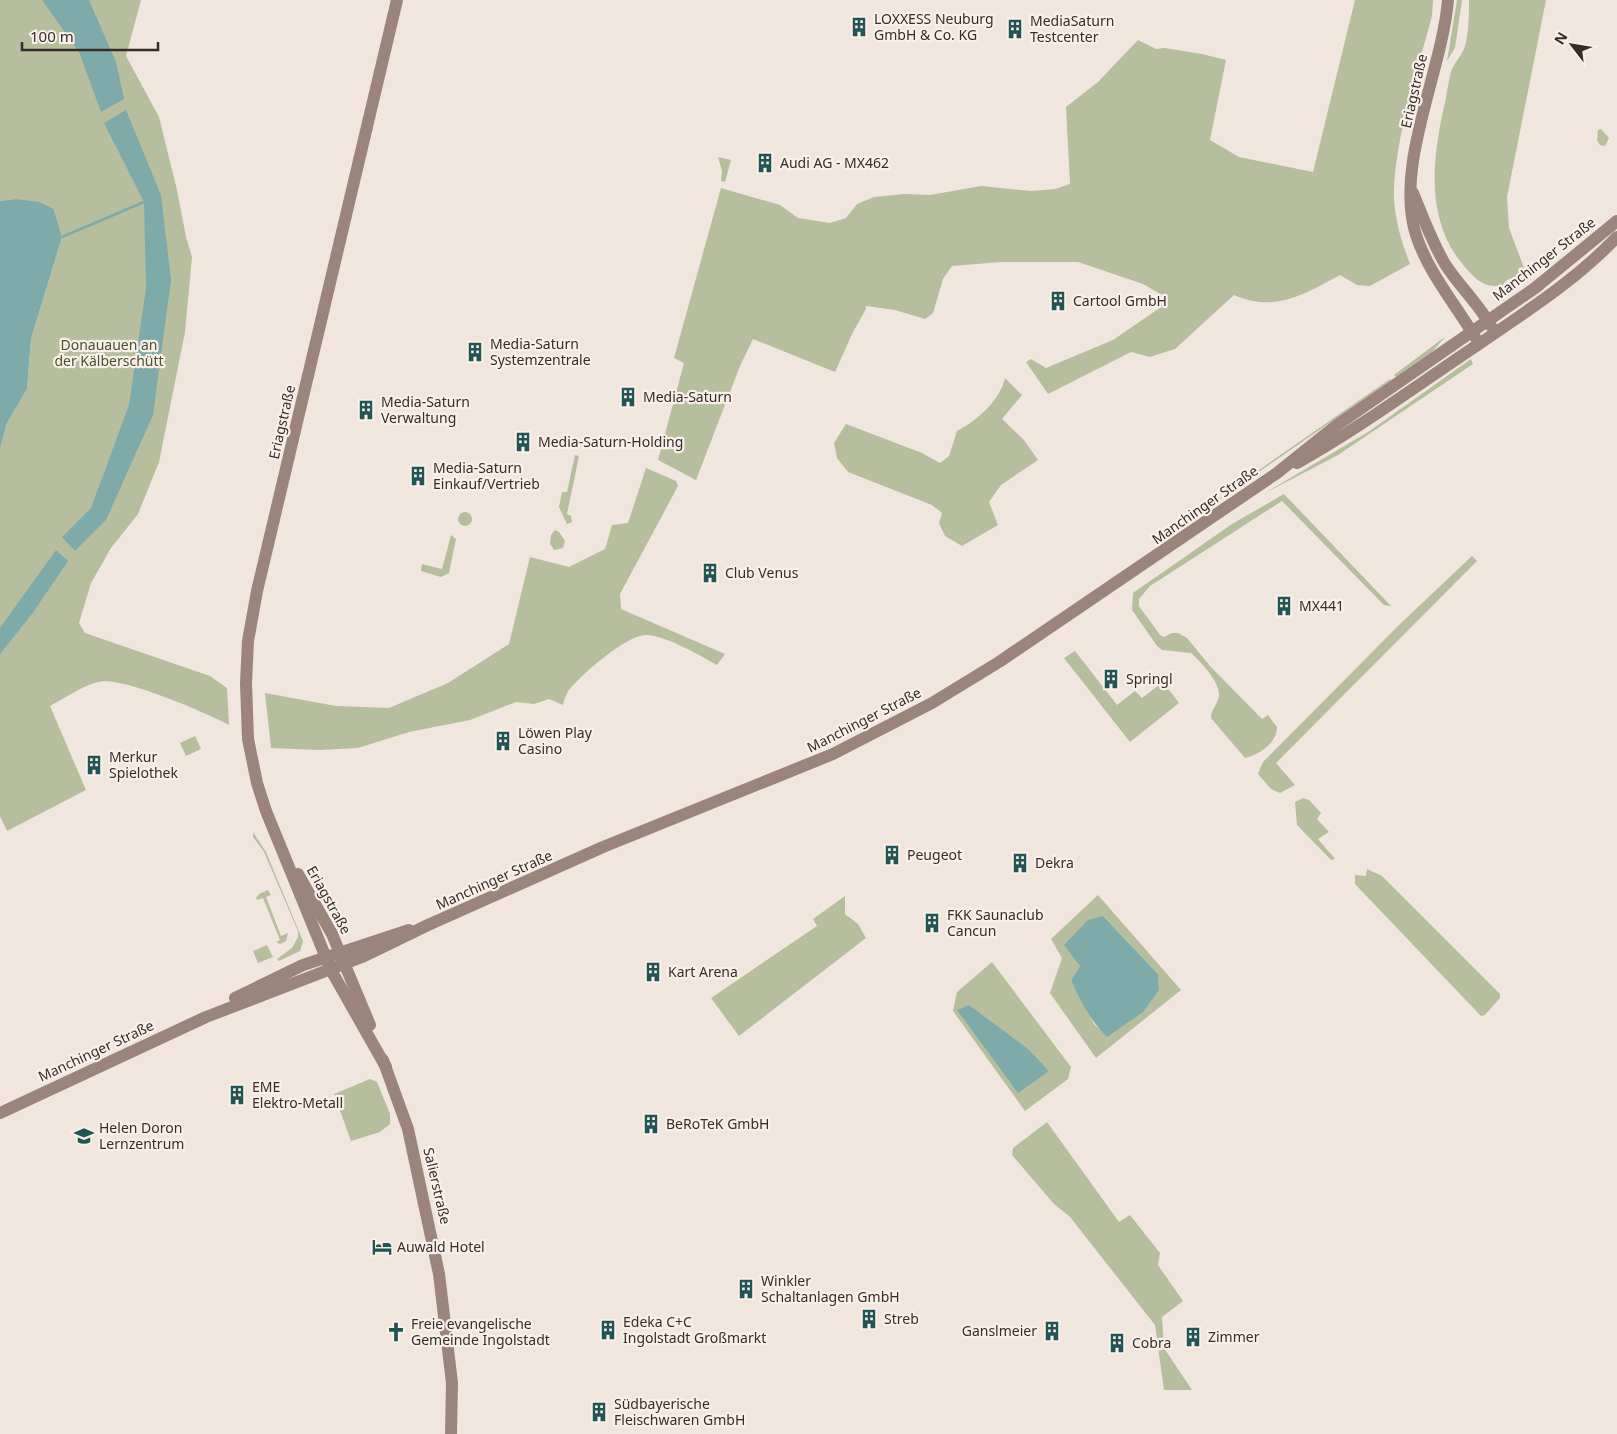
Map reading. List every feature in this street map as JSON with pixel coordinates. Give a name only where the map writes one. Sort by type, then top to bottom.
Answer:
[{"type":"main road","name":"Eriagstraße","points":[[326,956],[266,811],[248,739],[246,683],[248,641],[262,569],[397,0]]},
{"type":"main road","name":"Eriagstraße","points":[[1448,0],[1443,34],[1418,138],[1411,210],[1416,234],[1425,258],[1479,343]]},
{"type":"main road","name":"Eriagstraße","points":[[1412,189],[1432,239],[1446,264],[1488,320],[1495,333]]},
{"type":"main road","name":"Manchinger Straße","points":[[1277,473],[1311,443],[1568,263],[1617,221]]},
{"type":"main road","name":"Manchinger Straße","points":[[0,1113],[206,1017],[331,970],[401,941],[428,925],[603,847],[862,741],[932,703],[999,662],[1277,473],[1346,434],[1495,333],[1586,267],[1617,237]]},
{"type":"main road","name":"Manchinger Straße","points":[[1479,343],[1486,333],[1488,320]]},
{"type":"main road","name":"Eriagstraße","points":[[283,851],[303,882],[345,964]]},
{"type":"main road","name":"Manchinger Straße","points":[[206,1017],[242,993],[326,956],[428,925]]},
{"type":"main road","name":"Salierstraße","points":[[326,956],[331,970],[386,1067]]},
{"type":"main road","name":"Salierstraße","points":[[345,964],[386,1067],[408,1129],[439,1274],[452,1383],[452,1434]]},
{"type":"green space","name":"Donauauen an der Kälberschütt","points":[[0,0],[141,0],[126,56],[159,117],[192,257],[185,332],[159,462],[138,514],[111,548],[91,583],[79,623],[85,633],[210,676],[227,688],[229,725],[164,697],[125,684],[98,682],[86,686],[50,706],[86,790],[7,831],[0,816],[0,449],[7,423],[27,389],[31,339],[62,237],[54,209],[16,199],[0,201]]},
{"type":"green space","points":[[1355,0],[1433,0],[1432,16],[1403,124],[1394,189],[1396,218],[1410,264],[1370,286],[1357,285],[1340,275],[1314,289],[1276,302],[1249,300],[1234,295],[1175,349],[1150,357],[1131,352],[1048,394],[1026,362],[1031,359],[1046,368],[1113,340],[1161,307],[1162,295],[1143,284],[1078,262],[1001,262],[952,266],[943,279],[933,313],[925,319],[895,310],[866,306],[835,372],[753,339],[740,366],[696,480],[658,460],[684,363],[674,358],[721,188],[780,205],[798,218],[830,223],[846,218],[857,204],[874,197],[904,194],[930,195],[981,186],[1031,191],[1055,189],[1070,184],[1066,107],[1098,82],[1138,40],[1156,49],[1165,48],[1226,60],[1210,140],[1239,157],[1313,172]]},
{"type":"green space","points":[[1457,0],[1462,0],[1455,48],[1447,61]]},
{"type":"green space","points":[[1469,0],[1546,0],[1507,197],[1509,228],[1524,268],[1517,278],[1508,279],[1503,285],[1497,286],[1481,282],[1473,276],[1452,249],[1443,231],[1435,190],[1435,169],[1440,128],[1449,78],[1466,43]]},
{"type":"green space","points":[[1601,129],[1609,138],[1605,146],[1600,145],[1597,140],[1598,130]]},
{"type":"green space","points":[[718,157],[731,160],[725,182],[721,181],[722,171]]},
{"type":"green space","points":[[1446,336],[1432,352],[1396,377],[1394,375]]},
{"type":"green space","points":[[1471,359],[1473,364],[1338,455],[1265,493],[1368,432]]},
{"type":"green space","points":[[1005,378],[1022,395],[1002,419],[1024,440],[1038,460],[1001,485],[989,502],[998,525],[962,546],[945,536],[939,523],[942,513],[932,505],[848,472],[837,458],[834,443],[846,424],[922,453],[940,463],[949,456],[957,431],[987,409],[998,394]]},
{"type":"green space","points":[[1391,380],[1197,515],[1273,460]]},
{"type":"green space","points":[[575,455],[579,456],[567,514],[571,516],[572,522],[567,524],[559,507],[562,492],[567,492]]},
{"type":"green space","points":[[646,468],[676,481],[678,486],[620,594],[621,609],[725,654],[717,665],[673,642],[646,635],[627,641],[593,666],[569,690],[563,705],[549,699],[534,704],[516,702],[470,720],[409,732],[358,748],[320,750],[271,748],[265,693],[336,706],[389,708],[448,683],[509,644],[530,557],[569,567],[605,549],[612,525],[628,523]]},
{"type":"green space","points":[[1284,494],[1391,606],[1384,605],[1282,501],[1150,586],[1139,599],[1139,606],[1160,635],[1164,637],[1172,633],[1178,633],[1187,638],[1210,666],[1262,719],[1268,715],[1277,727],[1271,743],[1256,754],[1245,758],[1211,718],[1219,696],[1217,685],[1213,679],[1191,653],[1162,650],[1157,646],[1132,610],[1133,593],[1232,524]]},
{"type":"green space","points":[[462,512],[468,512],[472,519],[468,526],[462,526],[458,522],[458,516]]},
{"type":"green space","points":[[555,530],[559,532],[565,541],[563,548],[554,550],[550,544],[551,535]]},
{"type":"green space","points":[[451,535],[456,539],[449,573],[441,577],[421,571],[422,564],[442,569]]},
{"type":"green space","points":[[1472,556],[1477,561],[1276,763],[1295,785],[1280,793],[1271,789],[1258,774],[1263,762],[1399,625]]},
{"type":"green space","points":[[1075,651],[1117,705],[1135,691],[1142,698],[1163,682],[1179,703],[1130,742],[1064,658]]},
{"type":"green space","points":[[195,736],[201,749],[186,756],[180,743]]},
{"type":"green space","points":[[1303,798],[1309,800],[1321,813],[1317,819],[1329,832],[1318,839],[1335,859],[1331,860],[1297,825],[1295,802]]},
{"type":"green space","points":[[253,832],[266,852],[303,941],[300,951],[279,961],[277,959],[292,948],[298,937],[298,931],[264,852],[253,837]]},
{"type":"green space","points":[[1367,869],[1382,876],[1500,994],[1500,998],[1485,1015],[1481,1016],[1355,884],[1355,875],[1366,876]]},
{"type":"green space","points":[[268,890],[271,895],[266,897],[281,936],[288,933],[286,941],[280,944],[276,942],[280,940],[263,898],[257,900],[256,898],[259,894]]},
{"type":"green space","points":[[1098,895],[1181,990],[1096,1058],[1050,993],[1062,958],[1051,939]],"holes":[[[1103,916],[1158,974],[1107,1036],[1094,1024],[1071,980],[1080,966]]]},
{"type":"green space","points":[[845,896],[845,914],[858,924],[866,938],[739,1036],[711,998],[817,926],[813,919]]},
{"type":"green space","points":[[267,945],[273,957],[258,963],[253,951]]},
{"type":"green space","points":[[992,962],[1071,1067],[1068,1079],[1025,1111],[953,1011],[957,992]]},
{"type":"green space","points":[[370,1079],[377,1082],[390,1114],[390,1124],[380,1132],[351,1141],[334,1094]]},
{"type":"green space","points":[[1047,1122],[1119,1222],[1130,1215],[1160,1253],[1158,1265],[1183,1301],[1162,1317],[1164,1348],[1192,1390],[1164,1390],[1155,1325],[1070,1217],[1054,1204],[1012,1155],[1013,1148]]},
{"type":"water","points":[[42,0],[89,0],[116,62],[124,99],[101,112],[79,52]]},
{"type":"water","points":[[126,110],[161,195],[171,280],[153,415],[106,520],[75,551],[62,537],[91,508],[129,405],[146,288],[144,202],[104,123]]},
{"type":"water","points":[[16,199],[39,202],[54,209],[62,237],[31,339],[27,389],[7,423],[0,449],[0,201]]},
{"type":"water","points":[[56,550],[68,561],[32,614],[0,654],[0,628]]},
{"type":"water","points":[[1103,916],[1158,974],[1159,990],[1143,1012],[1107,1037],[1091,1017],[1074,988],[1071,980],[1080,966],[1064,945],[1088,920]]},
{"type":"water","points":[[969,1005],[1028,1049],[1049,1071],[1018,1093],[957,1010]]},
{"type":"waterway","points":[[62,237],[144,202]]},
{"type":"place","name":"LOXXESS Neuburg GmbH & Co. KG","points":[[859,27]]},
{"type":"place","name":"MediaSaturn Testcenter","points":[[1015,29]]},
{"type":"place","name":"Audi AG - MX462","points":[[765,163]]},
{"type":"place","name":"Cartool GmbH","points":[[1058,301]]},
{"type":"place","name":"Media-Saturn Systemzentrale","points":[[475,352]]},
{"type":"place","name":"Media-Saturn","points":[[628,397]]},
{"type":"place","name":"Media-Saturn Verwaltung","points":[[366,410]]},
{"type":"place","name":"Media-Saturn-Holding","points":[[523,442]]},
{"type":"place","name":"Media-Saturn Einkauf/Vertrieb","points":[[418,476]]},
{"type":"place","name":"Club Venus","points":[[710,573]]},
{"type":"place","name":"MX441","points":[[1284,606]]},
{"type":"place","name":"Springl","points":[[1111,679]]},
{"type":"place","name":"Löwen Play Casino","points":[[503,741]]},
{"type":"place","name":"Merkur Spielothek","points":[[94,765]]},
{"type":"place","name":"Peugeot","points":[[892,855]]},
{"type":"place","name":"Dekra","points":[[1020,863]]},
{"type":"place","name":"FKK Saunaclub Cancun","points":[[932,923]]},
{"type":"place","name":"Kart Arena","points":[[653,972]]},
{"type":"place","name":"EME Elektro-Metall","points":[[237,1095]]},
{"type":"place","name":"BeRoTeK GmbH","points":[[651,1124]]},
{"type":"place","name":"Helen Doron Lernzentrum","points":[[84,1136]]},
{"type":"place","name":"Auwald Hotel","points":[[382,1247]]},
{"type":"place","name":"Winkler Schaltanlagen GmbH","points":[[746,1289]]},
{"type":"place","name":"Streb","points":[[869,1319]]},
{"type":"place","name":"Edeka C+C Ingolstadt Großmarkt","points":[[608,1330]]},
{"type":"place","name":"Ganslmeier","points":[[1052,1331]]},
{"type":"place","name":"Freie evangelische Gemeinde Ingolstadt","points":[[396,1332]]},
{"type":"place","name":"Zimmer","points":[[1193,1337]]},
{"type":"place","name":"Cobra","points":[[1117,1343]]},
{"type":"place","name":"Südbayerische Fleischwaren GmbH","points":[[599,1412]]}]
